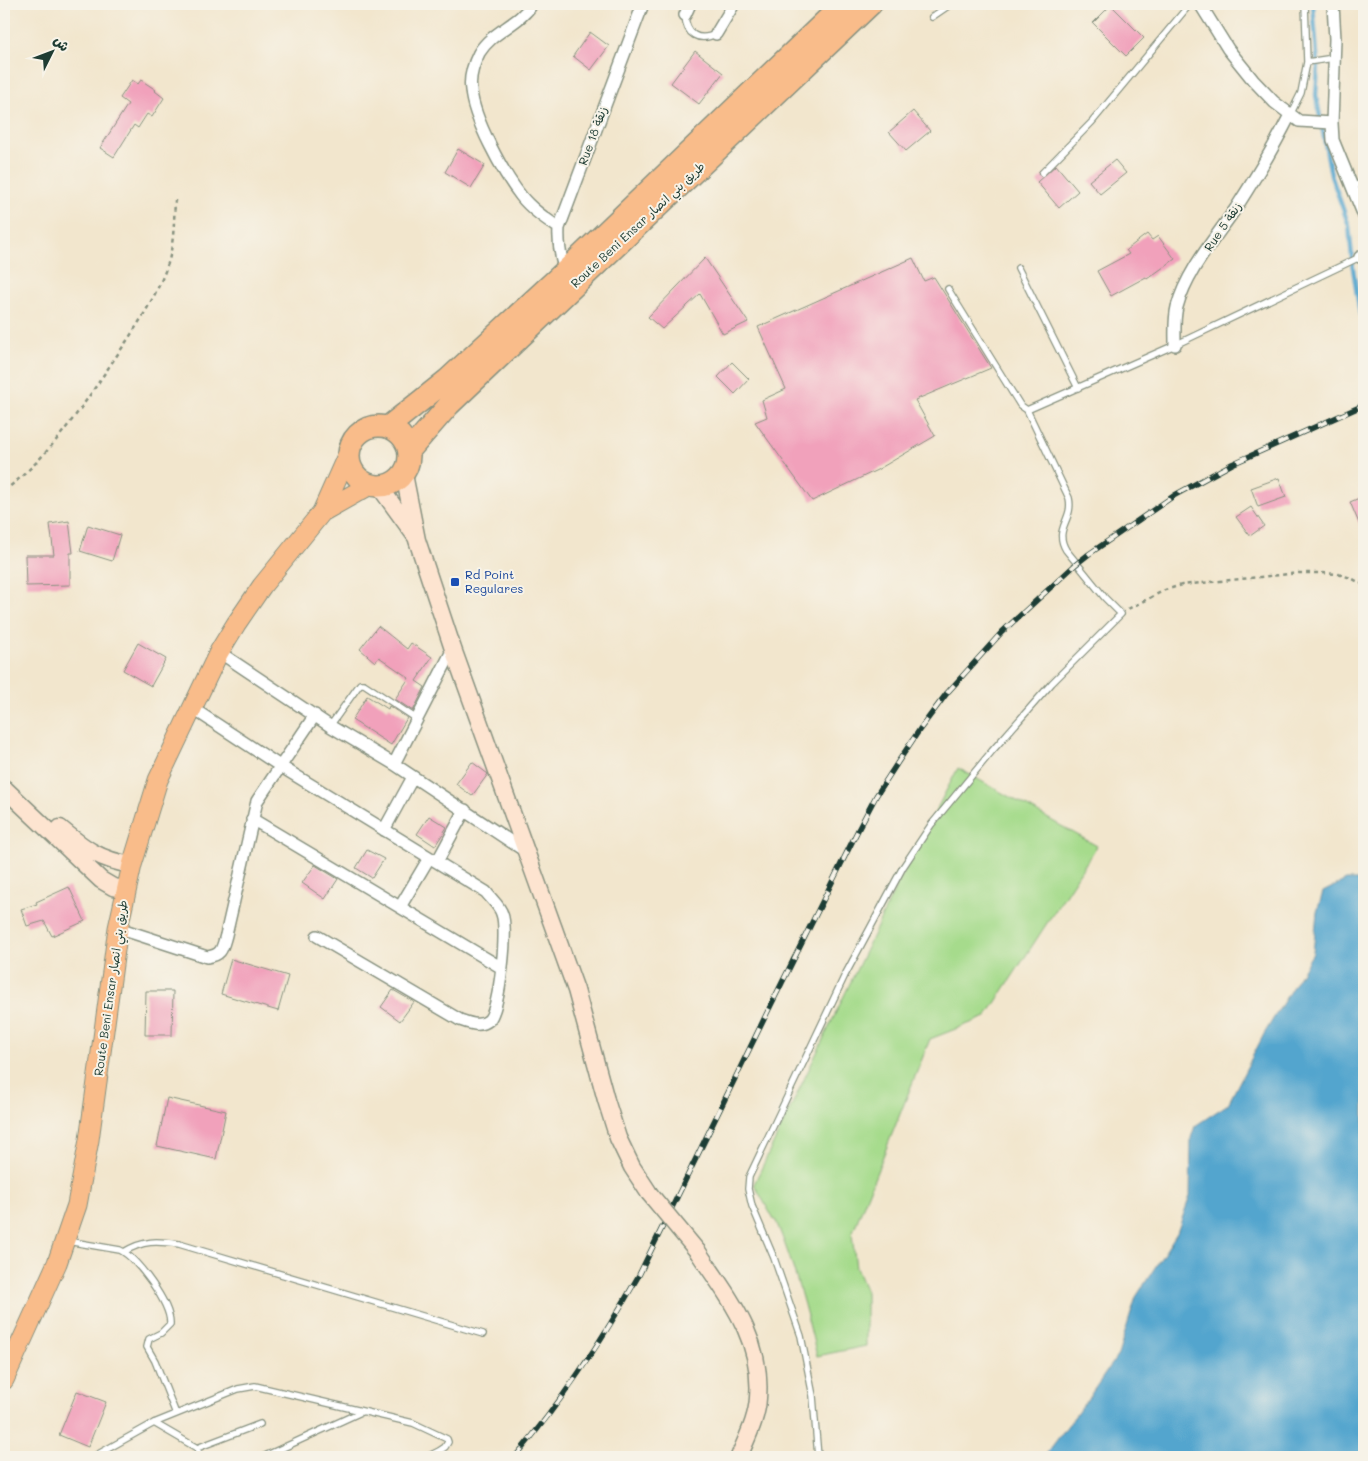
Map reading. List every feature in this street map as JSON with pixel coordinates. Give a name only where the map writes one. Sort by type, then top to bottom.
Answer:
[{"type":"highway","name":"Route Beni Ensar طريق بني انصار","points":[[388,427],[447,380],[843,4]]},
{"type":"highway","name":"Route Beni Ensar طريق بني انصار","points":[[409,451],[449,405],[871,4]]},
{"type":"highway","points":[[378,426],[388,427],[398,432],[405,440],[409,451],[409,463],[404,474],[397,481],[389,485],[375,486],[360,480],[353,471],[349,460],[353,440],[360,432],[378,426]]},
{"type":"main road","name":"Route Beni Ensar طريق بني انصار","points":[[4,1380],[57,1263],[77,1205],[89,1140],[118,928],[132,865],[158,780],[219,652],[262,586],[322,512],[350,449]]},
{"type":"main road","points":[[404,474],[417,540],[525,851],[576,990],[618,1138],[632,1167],[649,1193],[698,1252],[746,1326],[757,1362],[758,1399],[749,1433],[739,1457]]},
{"type":"main road","name":"Route Beni Ensar طريق بني انصار","points":[[322,512],[375,486]]},
{"type":"main road","points":[[375,486],[417,540]]},
{"type":"main road","points":[[4,775],[87,858],[101,880],[113,887],[126,889]]},
{"type":"main road","points":[[4,788],[87,858],[110,860],[132,865]]},
{"type":"street","points":[[532,4],[516,20],[498,31],[486,42],[473,66],[470,89],[476,116],[506,173],[522,197],[559,228]]},
{"type":"street","name":"Rue 18 زنقة","points":[[565,270],[559,249],[559,228],[643,4]]},
{"type":"street","points":[[685,15],[690,4]]},
{"type":"street","points":[[716,34],[734,4]]},
{"type":"street","points":[[1200,4],[1228,49],[1274,102],[1295,118],[1329,124]]},
{"type":"street","points":[[1333,4],[1329,124],[1333,140],[1364,216]]},
{"type":"street","name":"Rue 5 زنقة","points":[[1175,345],[1177,307],[1186,283],[1277,142],[1295,118]]},
{"type":"street","points":[[394,764],[454,649]]},
{"type":"street","points":[[219,652],[330,726],[394,764],[465,810],[525,851]]},
{"type":"street","points":[[192,708],[280,766],[486,892],[502,913],[504,930],[502,968],[495,1006],[489,1019],[483,1023],[473,1024],[460,1020],[317,936]]},
{"type":"street","points":[[118,928],[207,957],[216,956],[223,948],[257,801],[315,715]]},
{"type":"street","points":[[384,830],[413,777]]},
{"type":"street","points":[[400,908],[465,810]]},
{"type":"street","points":[[252,818],[502,968]]},
{"type":"lane","points":[[932,17],[951,4]]},
{"type":"lane","points":[[1042,173],[1092,122],[1190,4]]},
{"type":"lane","points":[[1295,118],[1309,62],[1306,4]]},
{"type":"lane","points":[[685,15],[686,25],[690,32],[698,38],[708,38],[716,34]]},
{"type":"lane","points":[[1309,62],[1332,58]]},
{"type":"lane","points":[[1352,187],[1364,182]]},
{"type":"lane","points":[[1028,410],[1175,345],[1337,267],[1362,257]]},
{"type":"lane","points":[[1018,268],[1078,388]]},
{"type":"lane","points":[[818,1457],[813,1396],[801,1336],[774,1258],[752,1206],[748,1189],[749,1177],[845,975],[903,867],[931,825],[992,751],[1052,683],[1121,614],[1094,584],[1061,542],[1062,529],[1071,506],[1070,498],[1028,410],[1020,405],[948,289]]},
{"type":"lane","points":[[330,726],[360,684],[364,684],[417,719]]},
{"type":"lane","points":[[65,1241],[120,1250],[127,1253],[154,1284],[169,1316],[170,1324],[161,1333],[149,1339],[148,1347],[176,1414]]},
{"type":"lane","points":[[124,1252],[134,1245],[154,1241],[179,1244],[483,1334]]},
{"type":"lane","points":[[93,1457],[154,1423],[238,1389],[255,1386],[412,1423],[447,1439],[448,1442],[445,1447],[427,1457]]},
{"type":"lane","points":[[263,1457],[361,1412]]},
{"type":"lane","points":[[154,1423],[197,1448],[200,1457]]},
{"type":"lane","points":[[197,1448],[260,1424]]},
{"type":"path","points":[[4,491],[22,477],[48,451],[84,405],[148,306],[168,260],[174,236],[175,200]]},
{"type":"path","points":[[1121,614],[1136,604],[1165,590],[1182,586],[1299,573],[1338,574],[1364,585]]},
{"type":"green space","points":[[958,768],[1097,846],[986,1017],[930,1039],[852,1234],[856,1268],[866,1292],[866,1346],[817,1356],[799,1288],[776,1221],[754,1184],[897,885]]},
{"type":"water","points":[[1346,880],[1364,880],[1364,1457],[1044,1457],[1118,1355],[1136,1297],[1177,1233],[1190,1196],[1191,1138],[1195,1126],[1228,1104],[1264,1034],[1313,953],[1317,912],[1323,892]]},
{"type":"building","points":[[1111,5],[1144,38],[1126,56],[1093,23]]},
{"type":"building","points":[[590,32],[609,46],[591,70],[573,56]]},
{"type":"building","points":[[695,51],[723,73],[699,104],[671,83]]},
{"type":"building","points":[[132,80],[138,84],[141,80],[164,98],[152,117],[147,114],[138,128],[134,125],[114,157],[100,148],[128,104],[120,98]]},
{"type":"building","points":[[913,111],[930,131],[906,151],[889,132]]},
{"type":"building","points":[[458,149],[485,165],[471,188],[445,172]]},
{"type":"building","points":[[1115,160],[1126,173],[1100,194],[1089,181]]},
{"type":"building","points":[[1056,165],[1078,191],[1059,208],[1037,182]]},
{"type":"building","points":[[1147,234],[1152,240],[1158,236],[1175,259],[1147,279],[1146,277],[1111,296],[1097,271],[1129,254],[1126,250]]},
{"type":"building","points":[[705,258],[748,322],[723,334],[700,294],[662,329],[648,317]]},
{"type":"building","points":[[913,258],[924,281],[934,277],[991,368],[915,400],[935,436],[877,470],[812,501],[755,422],[767,417],[762,400],[786,389],[758,327]]},
{"type":"building","points":[[732,362],[749,379],[735,394],[718,377]]},
{"type":"building","points":[[1279,478],[1286,497],[1258,507],[1251,488]]},
{"type":"building","points":[[1364,496],[1364,535],[1350,502]]},
{"type":"building","points":[[1251,507],[1264,526],[1250,536],[1236,517]]},
{"type":"building","points":[[69,521],[73,553],[70,553],[70,585],[26,586],[25,555],[54,555],[50,524]]},
{"type":"building","points":[[88,525],[120,535],[112,561],[80,551]]},
{"type":"building","points":[[378,626],[407,649],[411,643],[432,657],[416,681],[425,687],[413,711],[395,699],[409,678],[379,657],[375,662],[360,649]]},
{"type":"building","points":[[138,643],[166,659],[151,686],[123,670]]},
{"type":"building","points":[[367,696],[388,709],[389,706],[407,718],[391,745],[352,720]]},
{"type":"building","points":[[472,762],[488,774],[472,796],[456,784]]},
{"type":"building","points":[[429,816],[447,827],[435,846],[417,834]]},
{"type":"building","points":[[367,850],[384,859],[372,878],[356,868]]},
{"type":"building","points":[[315,865],[338,879],[325,899],[302,883]]},
{"type":"building","points":[[69,887],[85,921],[52,936],[44,921],[27,926],[21,909],[37,904],[36,902]]},
{"type":"building","points":[[231,959],[288,976],[278,1011],[221,994]]},
{"type":"building","points":[[393,990],[414,1002],[400,1021],[381,1007]]},
{"type":"building","points":[[146,991],[173,991],[172,1035],[145,1035]]},
{"type":"building","points":[[167,1098],[226,1111],[216,1159],[157,1146]]},
{"type":"building","points":[[77,1391],[106,1402],[88,1447],[59,1435]]},
{"type":"waterway","points":[[1313,4],[1318,67],[1316,95],[1331,175],[1349,226],[1360,314],[1364,323]]},
{"type":"railway","points":[[515,1457],[550,1414],[581,1369],[639,1275],[858,830],[876,796],[898,762],[947,693],[1002,632],[1089,554],[1175,495],[1232,464],[1364,405]]},
{"type":"place","name":"Rd Point Regulares","points":[[455,582]]}]
